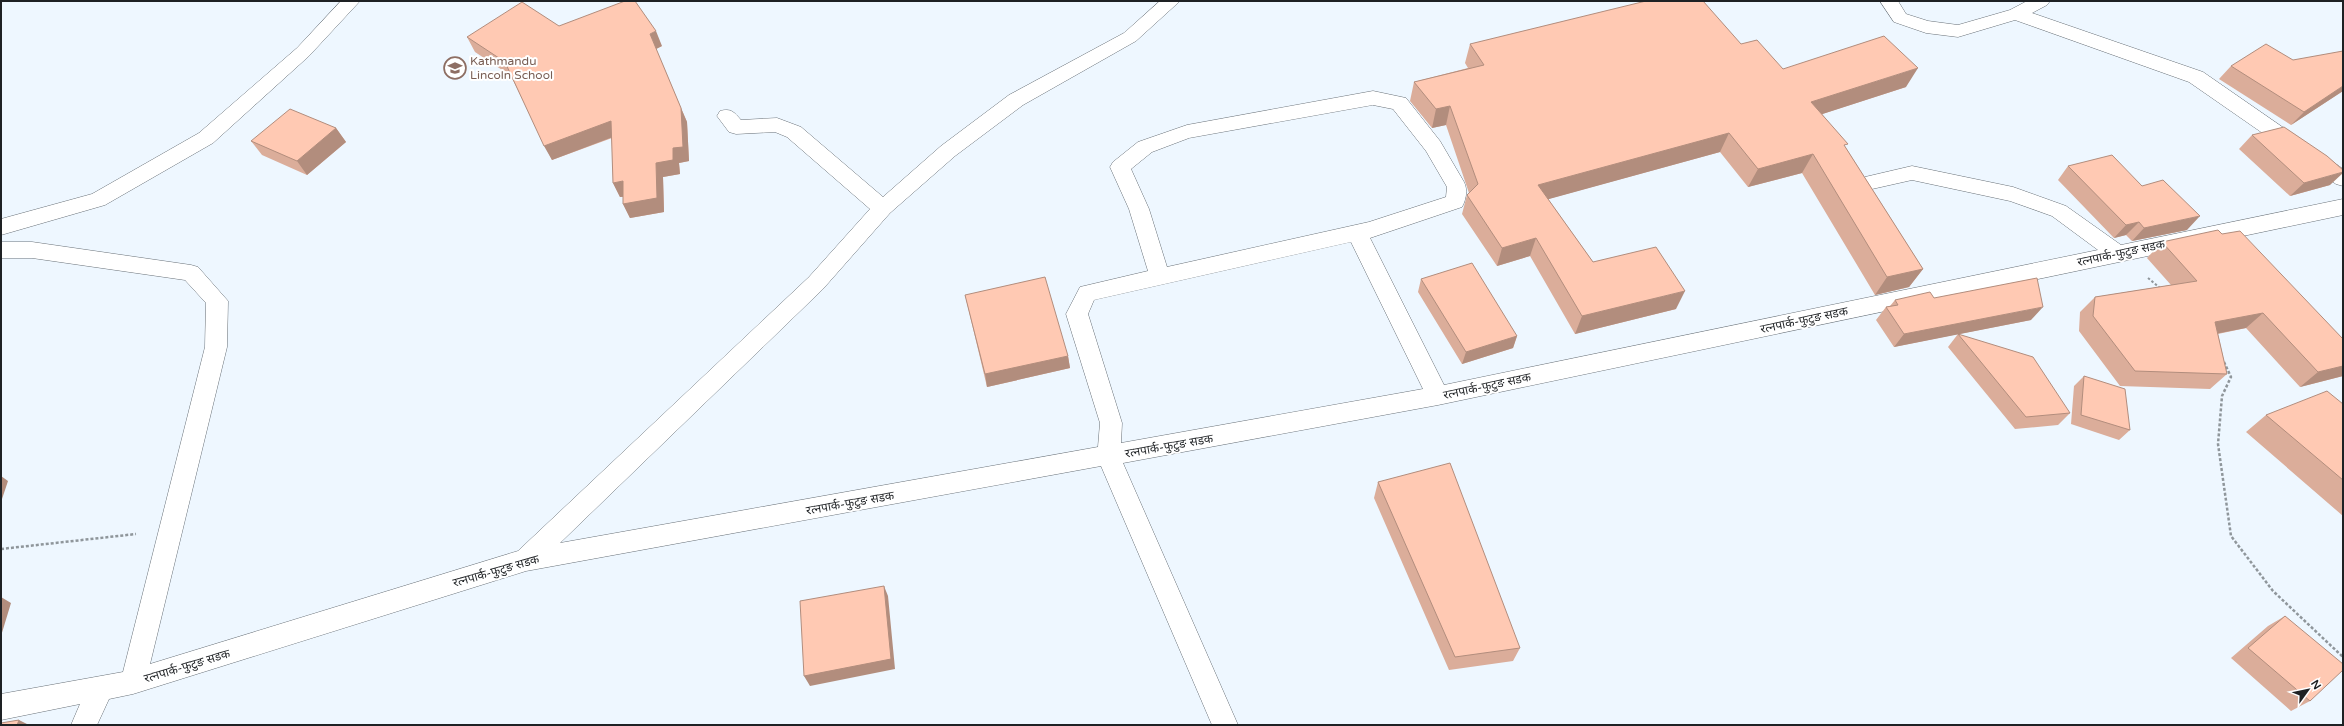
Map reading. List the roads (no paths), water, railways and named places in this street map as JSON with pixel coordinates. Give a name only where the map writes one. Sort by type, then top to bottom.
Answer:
[{"type":"street","points":[[1,227],[98,200],[206,138],[303,52],[351,1]]},
{"type":"street","points":[[526,560],[816,283],[883,208],[948,150],[1016,100],[1130,37],[1171,1]]},
{"type":"street","points":[[1888,1],[1900,18],[1926,27],[1958,31],[2016,14],[2042,1]]},
{"type":"street","points":[[2016,14],[2196,77],[2343,179]]},
{"type":"street","points":[[1160,277],[1139,209],[1120,167],[1145,147],[1187,132],[1373,98],[1399,104],[1432,146],[1457,187],[1455,202],[1357,233],[1086,294],[1077,314],[1111,423],[1109,457],[1225,725]]},
{"type":"street","points":[[727,116],[736,127],[777,125],[794,132],[883,208]]},
{"type":"street","points":[[1872,182],[1912,173],[2013,194],[2059,211],[2118,254]]},
{"type":"street","name":"रत्नपार्क-फुटुङ सडक","points":[[1,707],[133,682],[526,560],[1109,457],[1438,396],[2343,207]]},
{"type":"street","points":[[1357,233],[1438,396]]},
{"type":"street","points":[[1,250],[32,250],[191,273],[217,301],[216,346],[133,682]]},
{"type":"street","points":[[84,725],[101,688]]},
{"type":"place","name":"Kathmandu Lincoln School","points":[[455,68]]}]
